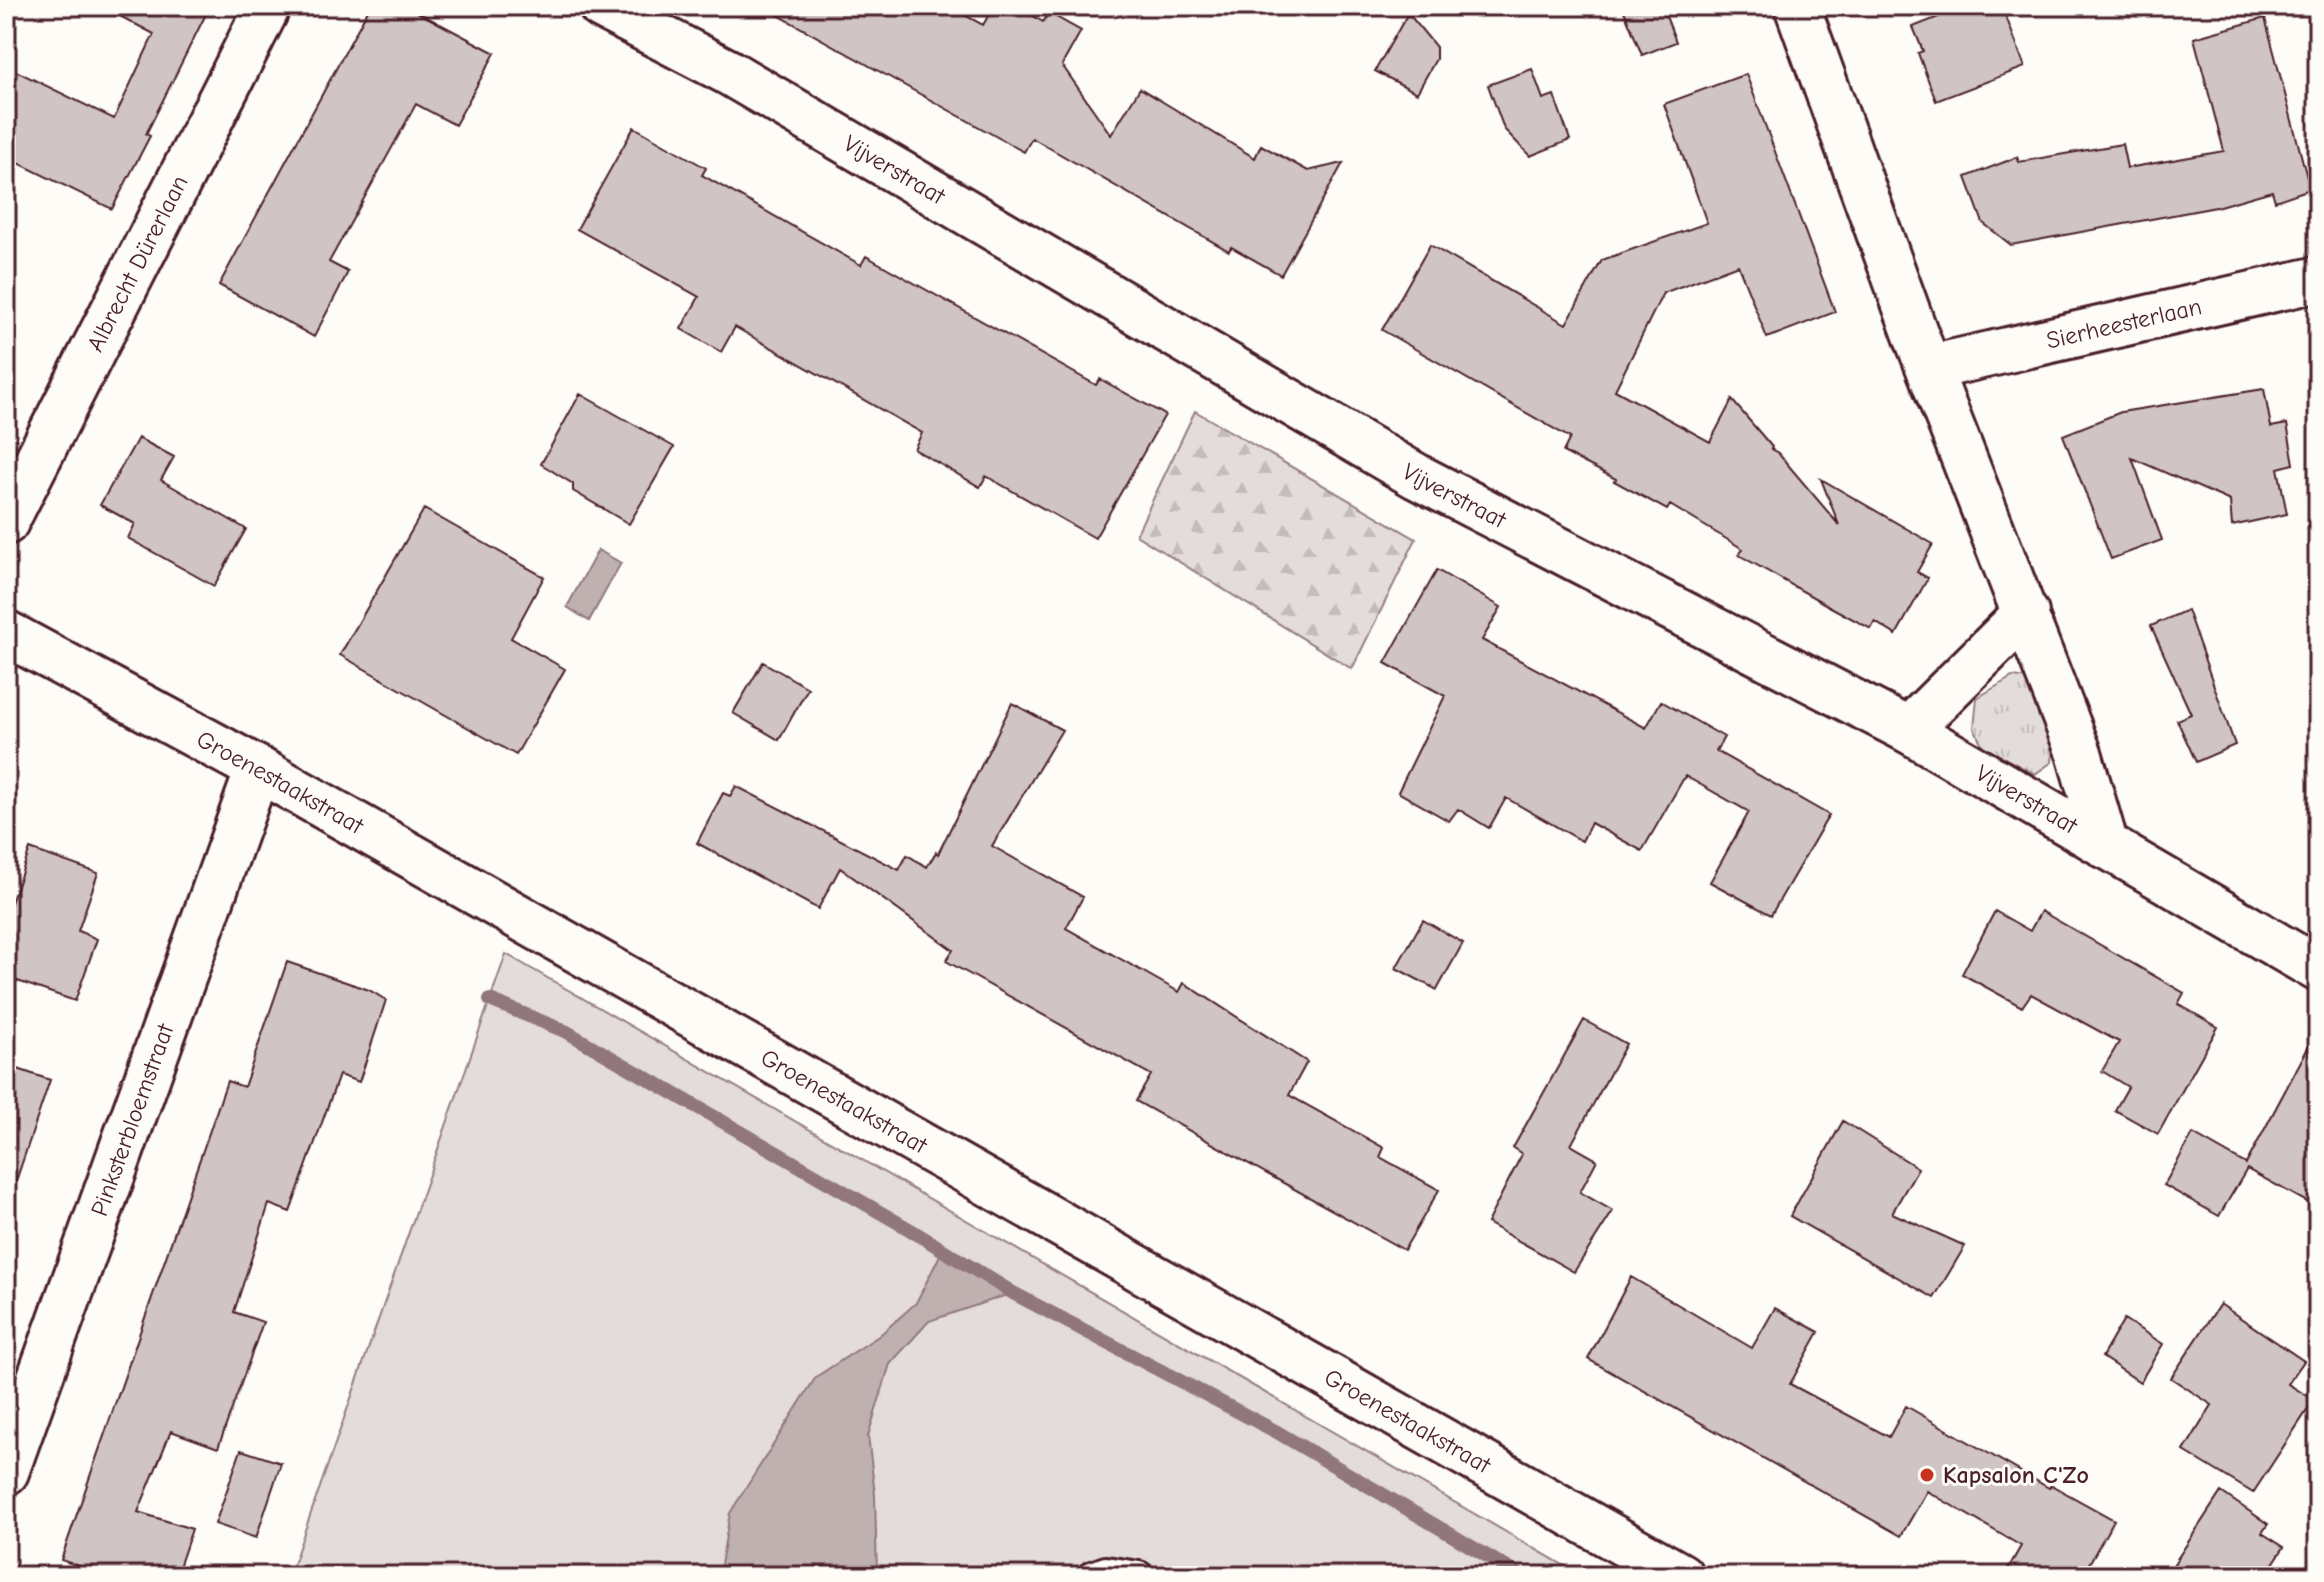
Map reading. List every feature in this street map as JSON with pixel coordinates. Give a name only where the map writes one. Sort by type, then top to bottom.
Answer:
[{"type":"street","name":"Albrecht Dürerlaan","points":[[6,522],[268,6]]},
{"type":"street","name":"Vijverstraat","points":[[601,6],[728,72],[1416,476],[1908,730],[2318,969]]},
{"type":"street","points":[[1797,6],[1929,368],[2079,753],[2106,846]]},
{"type":"street","name":"Sierheesterlaan","points":[[1929,368],[2318,279]]},
{"type":"street","points":[[1908,730],[2026,613]]},
{"type":"street","name":"Groenestaakstraat","points":[[6,633],[258,769],[1681,1576]]},
{"type":"street","name":"Pinksterbloemstraat","points":[[6,1472],[258,769]]},
{"type":"lane","points":[[1092,1576],[1106,1571],[1139,1576]]},
{"type":"green space","points":[[1195,411],[1416,539],[1352,669],[1136,535]]},
{"type":"green space","points":[[2012,677],[2036,680],[2053,741],[2052,762],[2035,774],[1983,747],[1974,728],[1977,698]]},
{"type":"green space","points":[[506,954],[1582,1576],[289,1576]]},
{"type":"shaded area","points":[[598,550],[621,563],[589,621],[567,607]]},
{"type":"shaded area","points":[[942,1251],[1013,1293],[929,1321],[890,1364],[868,1436],[875,1495],[877,1576],[719,1576],[730,1513],[816,1377],[880,1335],[916,1303]]},
{"type":"building","points":[[101,6],[210,6],[146,134],[150,136],[112,209],[6,157],[6,66],[114,119],[154,34]]},
{"type":"building","points":[[370,6],[406,6],[495,53],[455,125],[416,104],[329,262],[348,272],[314,337],[219,285]]},
{"type":"building","points":[[762,6],[948,6],[983,25],[994,6],[1017,6],[1043,22],[1049,13],[1081,31],[1062,65],[1111,135],[1140,88],[1255,158],[1261,145],[1308,171],[1343,163],[1281,275],[1231,247],[1229,251],[1032,138],[1024,152]]},
{"type":"building","points":[[1622,6],[1662,6],[1676,42],[1642,55]]},
{"type":"building","points":[[1966,6],[2002,6],[2025,67],[1936,101],[1918,53],[1923,51],[1913,27]]},
{"type":"building","points":[[1408,13],[1436,47],[1436,59],[1417,93],[1375,71]]},
{"type":"building","points":[[2265,18],[2310,189],[2275,201],[2272,191],[2216,207],[2011,245],[1983,223],[1966,177],[2017,157],[2019,162],[2122,144],[2127,168],[2224,151],[2194,38]]},
{"type":"building","points":[[1532,69],[1543,99],[1554,95],[1570,140],[1530,156],[1504,129],[1488,85]]},
{"type":"building","points":[[1746,74],[1835,312],[1767,338],[1738,265],[1663,293],[1615,390],[1710,442],[1732,400],[1839,525],[1821,479],[1933,544],[1917,572],[1928,578],[1896,635],[1875,622],[1871,629],[1827,605],[1739,555],[1743,549],[1670,505],[1667,510],[1563,452],[1570,438],[1382,330],[1430,245],[1566,324],[1602,260],[1707,223],[1664,104]]},
{"type":"building","points":[[634,127],[706,168],[702,175],[861,265],[866,256],[1096,385],[1100,379],[1165,415],[1095,538],[986,476],[980,487],[914,449],[922,433],[735,327],[721,352],[681,329],[699,297],[577,229]]},
{"type":"building","points":[[2264,389],[2271,427],[2287,424],[2294,464],[2278,468],[2287,514],[2232,526],[2230,501],[2132,458],[2162,540],[2111,559],[2063,435],[2121,412]]},
{"type":"building","points":[[580,394],[674,447],[629,524],[573,491],[573,484],[541,464]]},
{"type":"building","points":[[138,438],[174,457],[161,480],[246,529],[214,586],[128,538],[135,524],[100,505]]},
{"type":"building","points":[[424,509],[544,577],[511,638],[565,669],[516,755],[340,655]]},
{"type":"building","points":[[1437,570],[1501,607],[1482,640],[1646,728],[1661,701],[1724,737],[1716,751],[1829,815],[1771,915],[1710,882],[1749,812],[1685,776],[1642,851],[1591,823],[1582,841],[1506,798],[1489,828],[1458,809],[1449,821],[1398,792],[1445,696],[1385,663]]},
{"type":"building","points":[[2187,610],[2235,745],[2196,762],[2177,720],[2191,714],[2151,626]]},
{"type":"building","points":[[763,662],[808,688],[779,740],[733,713]]},
{"type":"building","points":[[1012,703],[1062,730],[992,846],[1083,897],[1066,928],[1179,992],[1184,983],[1307,1062],[1289,1095],[1384,1148],[1380,1157],[1439,1190],[1404,1250],[1136,1101],[1151,1075],[946,961],[953,950],[840,868],[818,909],[697,843],[723,793],[730,796],[736,786],[899,870],[907,855],[927,867],[936,852],[938,854]]},
{"type":"building","points":[[30,849],[98,873],[78,931],[97,939],[75,1001],[6,977],[6,917]]},
{"type":"building","points":[[1995,911],[2030,931],[2041,911],[2184,993],[2178,1004],[2218,1027],[2158,1134],[2115,1110],[2128,1087],[2102,1071],[2119,1042],[2031,994],[2022,1007],[1962,974]]},
{"type":"building","points":[[1423,920],[1463,943],[1437,990],[1396,968]]},
{"type":"building","points":[[287,962],[369,990],[386,1000],[359,1082],[339,1075],[290,1212],[269,1204],[234,1312],[263,1322],[218,1448],[171,1431],[138,1512],[192,1529],[176,1576],[107,1576],[61,1560],[227,1081],[244,1087]]},
{"type":"building","points":[[1584,1020],[1626,1044],[1571,1145],[1597,1160],[1580,1192],[1613,1211],[1574,1272],[1487,1223],[1522,1154],[1513,1148]]},
{"type":"building","points":[[2318,1029],[2318,1208],[2247,1169],[2219,1216],[2164,1185],[2193,1134],[2246,1164]]},
{"type":"building","points":[[6,1065],[50,1080],[13,1190],[6,1189]]},
{"type":"building","points":[[1843,1121],[1918,1168],[1892,1213],[1965,1246],[1934,1298],[1790,1216]]},
{"type":"building","points":[[1631,1277],[1752,1348],[1775,1308],[1819,1332],[1790,1384],[1889,1437],[1906,1406],[2049,1488],[2051,1485],[2114,1520],[2082,1576],[2004,1576],[2021,1546],[1927,1491],[1901,1536],[1588,1359]]},
{"type":"building","points":[[2220,1304],[2304,1361],[2288,1384],[2314,1400],[2253,1493],[2184,1451],[2212,1405],[2171,1378]]},
{"type":"building","points":[[2124,1319],[2163,1344],[2140,1382],[2102,1357]]},
{"type":"building","points":[[241,1450],[281,1463],[256,1538],[215,1524]]},
{"type":"building","points":[[2221,1492],[2268,1524],[2262,1533],[2284,1547],[2265,1576],[2166,1576]]},
{"type":"waterway","points":[[490,1000],[567,1032],[909,1229],[1013,1293],[1277,1432],[1521,1576]]},
{"type":"place","name":"Kapsalon C'Zo","points":[[1927,1475]]}]
